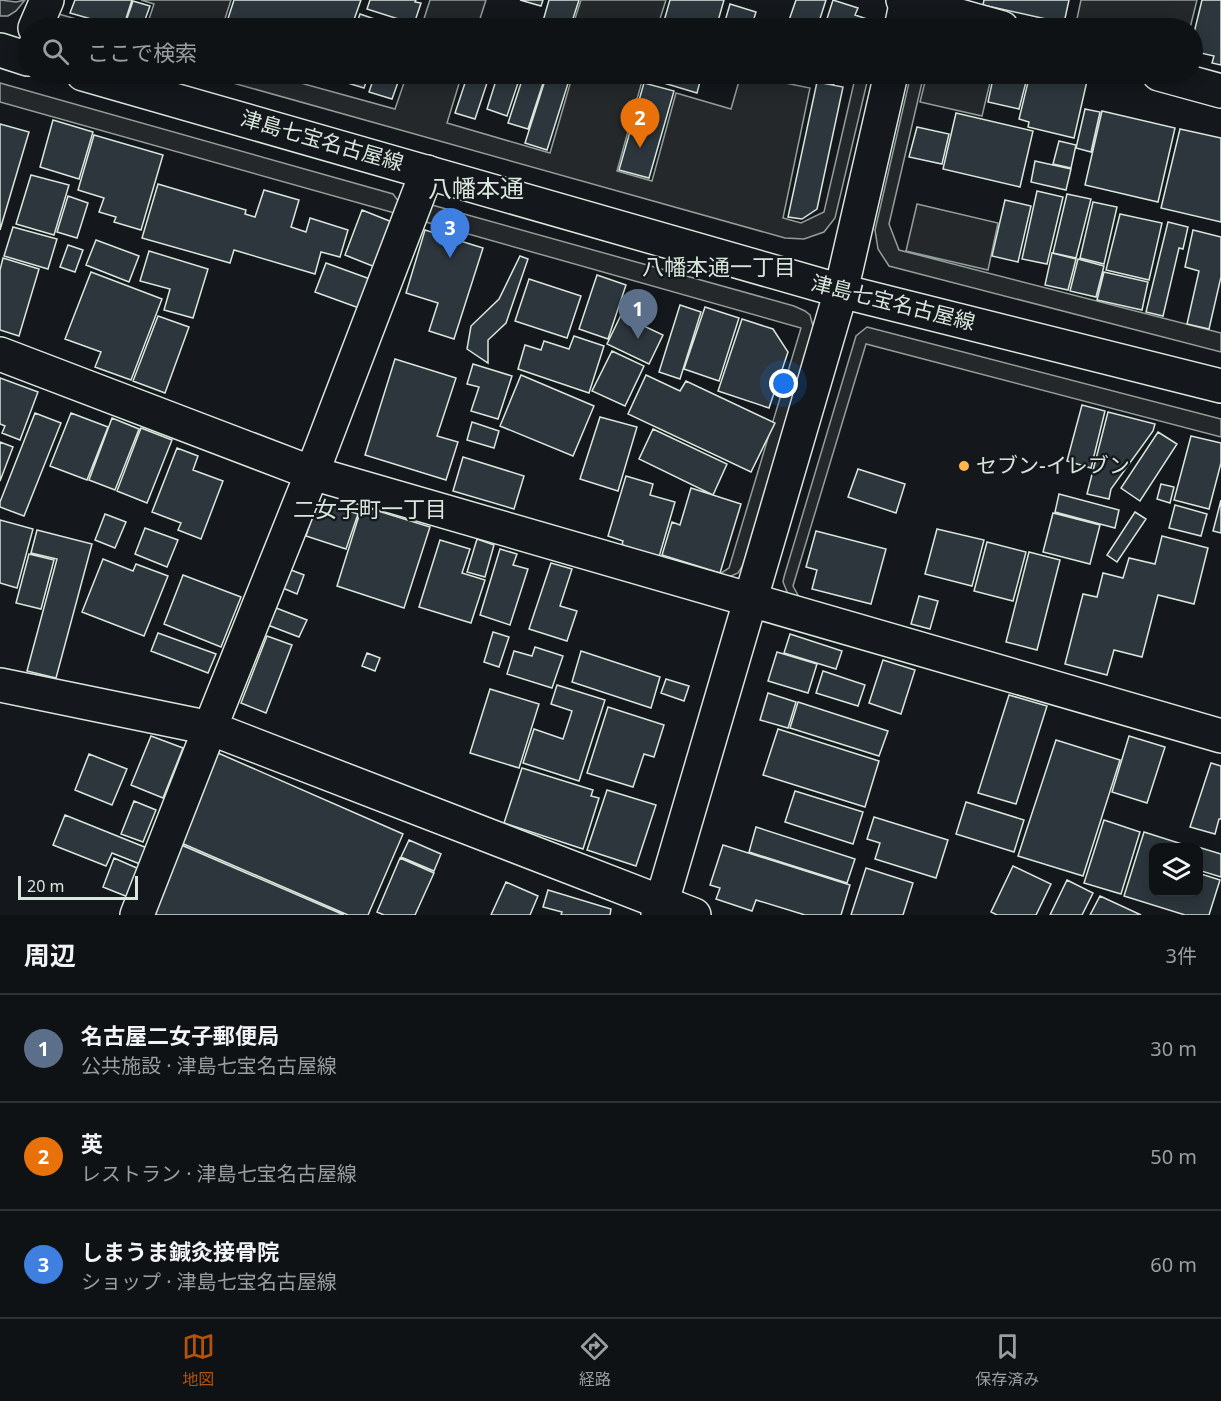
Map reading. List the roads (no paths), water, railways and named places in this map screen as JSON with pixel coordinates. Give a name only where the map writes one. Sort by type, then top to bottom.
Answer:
[{"type":"street","points":[[38,18],[47,0]]},
{"type":"street","points":[[905,7],[956,18]]},
{"type":"street","name":"津島七宝名古屋線","points":[[118,84],[842,291],[1221,386]]},
{"type":"street","points":[[660,908],[842,291],[889,84]]},
{"type":"street","points":[[1193,84],[1221,92]]},
{"type":"street","points":[[137,915],[312,473],[427,172]]},
{"type":"street","points":[[0,354],[312,473],[1221,736]]},
{"type":"street","points":[[0,685],[210,728],[660,908],[694,915]]},
{"type":"place","name":"英","points":[[640,148]]},
{"type":"place","name":"しまうま鍼灸接骨院","points":[[450,258]]},
{"type":"place","name":"名古屋二女子郵便局","points":[[638,339]]},
{"type":"place","name":"セブン-イレブン","points":[[964,466]]},
{"type":"district","name":"八幡本通","points":[[476,189]]},
{"type":"district","name":"八幡本通一丁目","points":[[719,267]]},
{"type":"district","name":"二女子町一丁目","points":[[370,509]]}]
